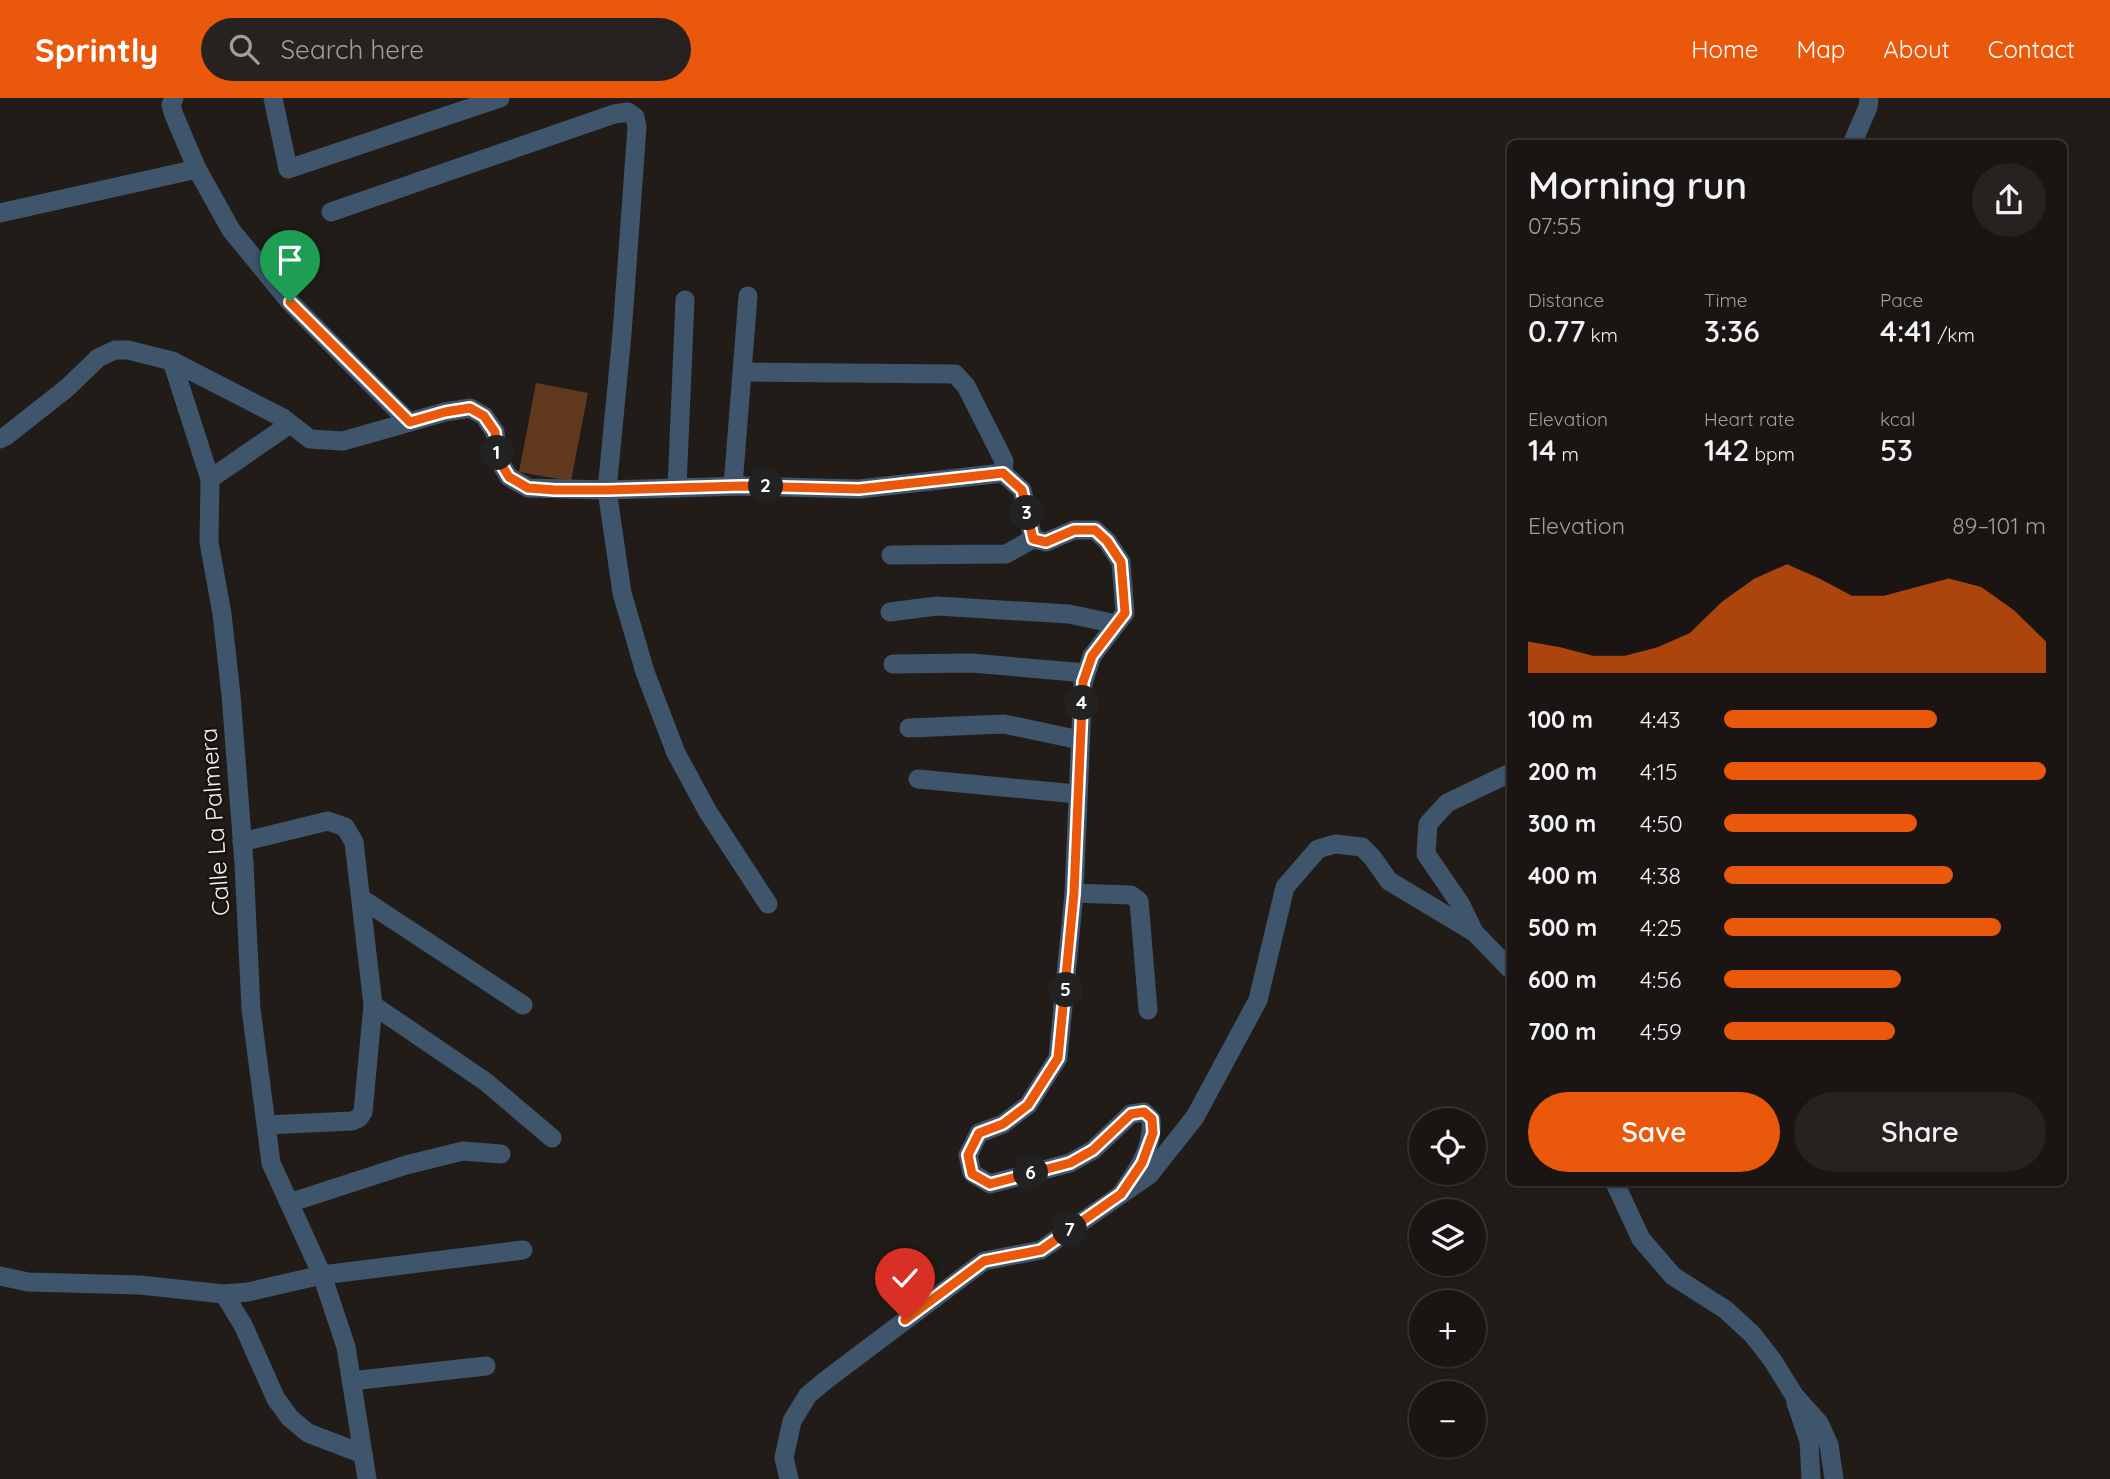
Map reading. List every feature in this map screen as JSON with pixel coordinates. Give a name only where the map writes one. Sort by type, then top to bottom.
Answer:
[{"type":"street","points":[[174,98],[171,105],[174,115],[197,169],[232,230],[290,302],[410,422]]},
{"type":"street","points":[[273,98],[288,169],[500,98]]},
{"type":"street","points":[[1854,140],[1868,107],[1869,98]]},
{"type":"street","points":[[331,212],[614,114],[628,113],[635,117],[637,127],[622,334],[607,490],[622,593],[645,672],[676,753],[708,813],[768,904]]},
{"type":"street","points":[[0,213],[197,169]]},
{"type":"street","points":[[733,486],[748,296]]},
{"type":"street","points":[[677,488],[685,300]]},
{"type":"street","points":[[0,439],[67,388],[98,358],[115,350],[128,350],[172,361],[283,418],[310,439],[343,441],[445,412],[470,408],[484,416],[495,432],[498,459],[509,477],[528,488],[607,490],[733,486],[859,489],[1003,473],[1022,490],[1033,539]]},
{"type":"street","name":"Calle La Palmera","points":[[172,361],[210,479],[209,542],[222,614],[231,695],[251,1009],[271,1163],[322,1275],[346,1347],[367,1479]]},
{"type":"street","points":[[743,372],[955,374],[966,386],[1004,461],[1003,473]]},
{"type":"street","points":[[210,479],[290,424]]},
{"type":"street","points":[[891,555],[1006,554],[1033,539],[1046,542],[1074,530],[1095,530],[1107,541],[1121,562],[1125,613],[1092,656],[1083,682],[1074,893],[1058,1058],[1028,1105],[1003,1124],[979,1133],[968,1155],[972,1174],[990,1184],[1070,1163],[1093,1150],[1131,1114],[1144,1112],[1152,1119],[1153,1133],[1142,1163],[1121,1194]]},
{"type":"street","points":[[890,612],[937,606],[1069,614],[1116,624]]},
{"type":"street","points":[[893,664],[971,663],[1086,673]]},
{"type":"street","points":[[909,728],[1004,724],[1080,740]]},
{"type":"street","points":[[1474,932],[1461,905],[1426,854],[1428,824],[1447,803],[1507,774]]},
{"type":"street","points":[[918,779],[1077,794]]},
{"type":"street","points":[[242,842],[328,821],[345,827],[354,842],[373,1005],[363,1112],[359,1118],[352,1121],[266,1125]]},
{"type":"street","points":[[789,1479],[783,1458],[792,1421],[808,1395],[984,1261],[1041,1250],[1149,1174],[1195,1117],[1258,1000],[1285,887],[1318,849],[1335,844],[1362,847],[1389,881],[1474,932],[1507,966]]},
{"type":"street","points":[[1074,893],[1131,895],[1139,901],[1147,1010]]},
{"type":"street","points":[[362,899],[523,1005]]},
{"type":"street","points":[[373,1005],[486,1082],[552,1138]]},
{"type":"street","points":[[289,1203],[405,1165],[463,1151],[501,1154]]},
{"type":"street","points":[[1616,1186],[1641,1239],[1673,1276],[1726,1310],[1753,1335],[1794,1395],[1819,1423],[1829,1446],[1833,1479]]},
{"type":"street","points":[[0,1276],[28,1282],[140,1285],[224,1294],[248,1292],[322,1275],[523,1250]]},
{"type":"street","points":[[224,1294],[243,1325],[276,1399],[290,1418],[308,1433],[363,1454]]},
{"type":"street","points":[[351,1381],[486,1366]]},
{"type":"street","points":[[1794,1395],[1809,1441],[1811,1479]]},
{"type":"shaded area","points":[[536,383],[588,393],[571,481],[519,472]]},
{"type":"route","points":[[290,302],[410,422],[470,408],[484,416],[495,432],[498,459],[509,477],[528,488],[607,490],[742,486],[859,489],[1003,473],[1022,490],[1033,539],[1046,542],[1074,530],[1095,530],[1107,541],[1121,562],[1125,613],[1092,656],[1083,682],[1074,893],[1058,1058],[1028,1105],[1003,1124],[979,1133],[968,1155],[972,1174],[990,1184],[1070,1163],[1093,1150],[1131,1114],[1144,1112],[1152,1119],[1153,1133],[1142,1163],[1121,1194],[1041,1250],[984,1261],[905,1320]]}]
